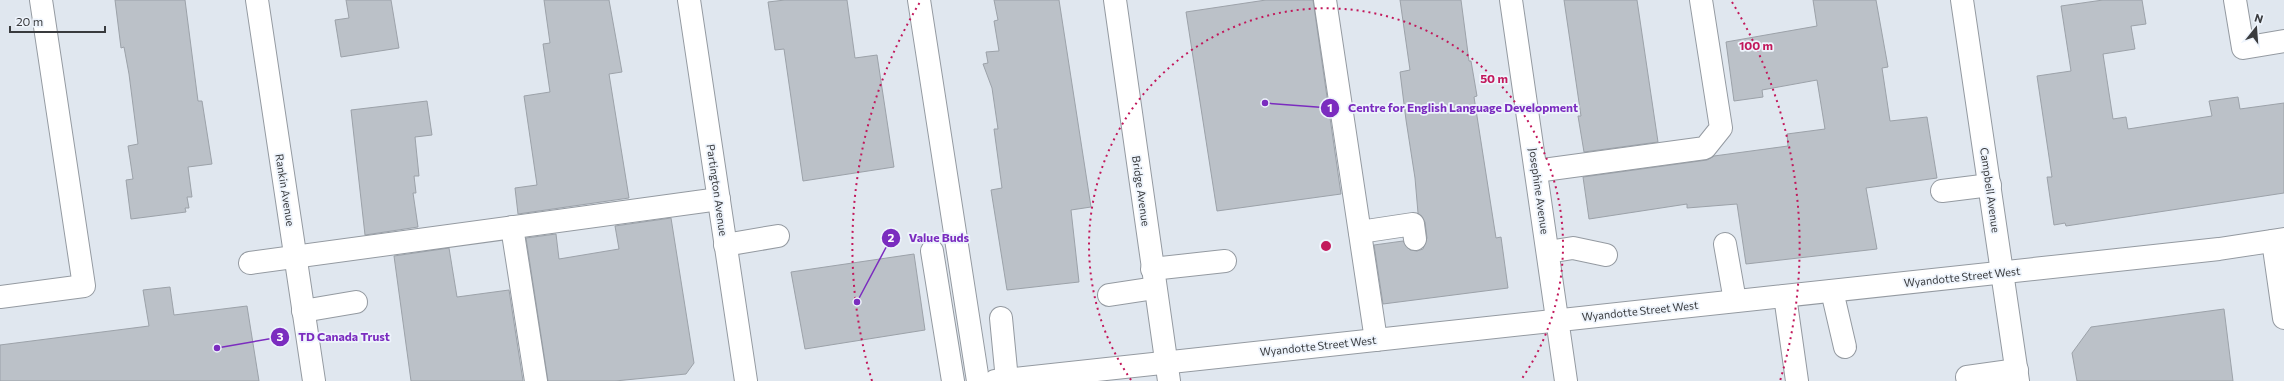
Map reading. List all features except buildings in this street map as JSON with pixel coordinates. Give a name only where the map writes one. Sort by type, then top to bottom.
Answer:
[{"type":"street","points":[[0,297],[84,286],[41,0]]},
{"type":"street","name":"Rankin Avenue","points":[[257,0],[314,381]]},
{"type":"street","name":"Partington Avenue","points":[[689,0],[746,381]]},
{"type":"street","points":[[919,0],[978,381]]},
{"type":"street","name":"Bridge Avenue","points":[[1115,0],[1168,372]]},
{"type":"street","points":[[1325,0],[1376,340]]},
{"type":"street","name":"Josephine Avenue","points":[[1511,0],[1566,381]]},
{"type":"street","points":[[1536,171],[1705,148],[1721,128],[1701,0]]},
{"type":"street","name":"Campbell Avenue","points":[[1962,0],[2017,376]]},
{"type":"street","points":[[2235,0],[2243,48],[2284,41]]},
{"type":"street","points":[[1942,191],[1990,185]]},
{"type":"street","points":[[250,264],[719,199]]},
{"type":"street","points":[[1360,232],[1413,224],[1414,239]]},
{"type":"street","points":[[512,227],[536,381]]},
{"type":"street","points":[[726,245],[778,236]]},
{"type":"street","points":[[2278,240],[2284,318]]},
{"type":"street","name":"Wyandotte Street West","points":[[1001,380],[1168,372],[1376,340],[2219,249],[2278,240]]},
{"type":"street","points":[[1726,244],[1735,301]]},
{"type":"street","points":[[1548,252],[1573,248],[1606,255]]},
{"type":"street","points":[[932,251],[953,381]]},
{"type":"street","points":[[1109,295],[1154,278],[1225,261]]},
{"type":"street","points":[[1832,291],[1845,347]]},
{"type":"street","points":[[1785,296],[1796,381]]},
{"type":"street","points":[[303,311],[356,302]]},
{"type":"street","points":[[1000,318],[1001,380]]},
{"type":"street","points":[[1967,377],[2017,376]]},
{"type":"place","name":"Centre for English Language Development","points":[[1265,103]]},
{"type":"place","name":"Value Buds","points":[[857,302]]},
{"type":"place","name":"TD Canada Trust","points":[[217,348]]}]
